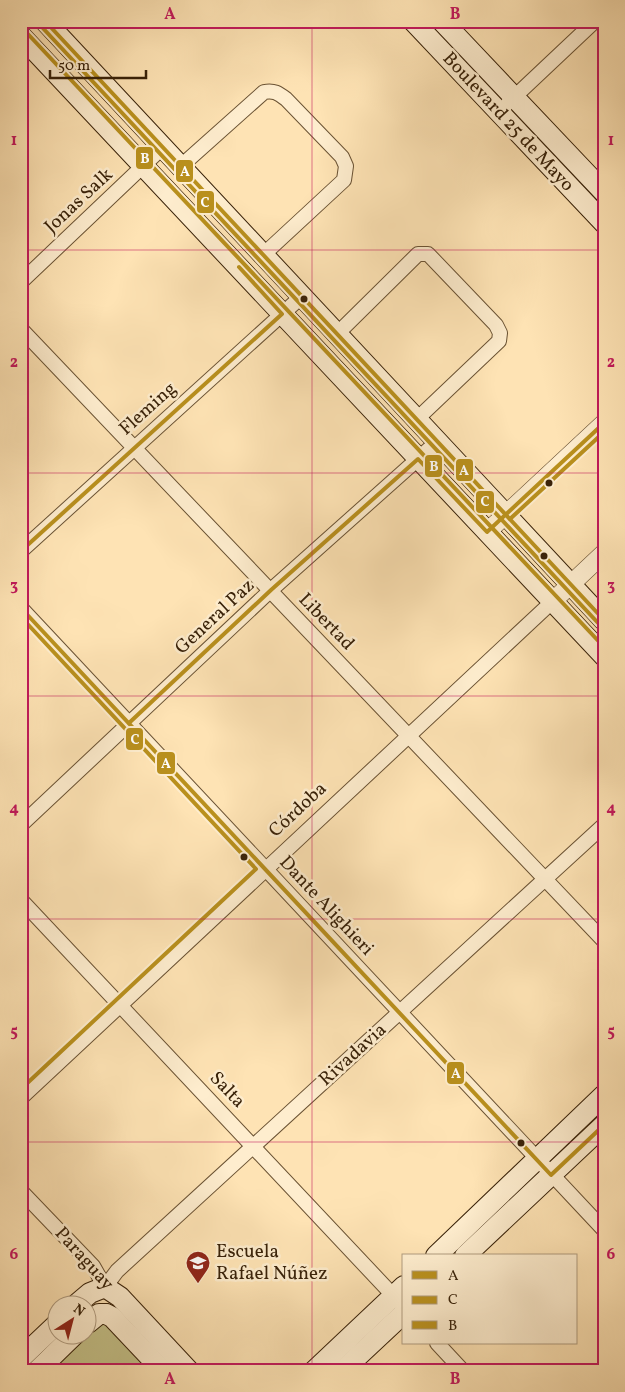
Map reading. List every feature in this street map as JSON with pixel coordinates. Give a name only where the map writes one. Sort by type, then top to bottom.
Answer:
[{"type":"main road","points":[[45,21],[604,620]]},
{"type":"main road","name":"Boulevard 25 de Mayo","points":[[413,21],[604,223]]},
{"type":"main road","name":"Boulevard 25 de Mayo","points":[[442,21],[604,192]]},
{"type":"main road","points":[[21,36],[604,656]]},
{"type":"main road","points":[[438,1254],[604,1096]]},
{"type":"main road","points":[[467,1254],[604,1125]]},
{"type":"main road","points":[[98,1316],[106,1314],[105,1287]]},
{"type":"main road","name":"Rivadavia","points":[[89,1294],[105,1287]]},
{"type":"main road","name":"Paraguay","points":[[105,1287],[120,1297],[189,1371]]},
{"type":"main road","points":[[314,1371],[401,1301]]},
{"type":"main road","points":[[342,1371],[401,1301]]},
{"type":"main road","name":"Paraguay","points":[[106,1314],[112,1317],[163,1371]]},
{"type":"main road","points":[[21,1358],[48,1332]]},
{"type":"main road","points":[[37,1371],[65,1344]]},
{"type":"street","points":[[499,112],[594,21]]},
{"type":"street","points":[[180,167],[264,92],[276,92],[286,99],[342,158],[346,166],[344,180],[263,255]]},
{"type":"street","name":"Jonas Salk","points":[[21,282],[162,148]]},
{"type":"street","points":[[337,334],[418,254],[428,254],[496,326],[500,333],[499,341],[417,418]]},
{"type":"street","name":"Fleming","points":[[21,551],[301,296]]},
{"type":"street","name":"Libertad","points":[[21,329],[604,941]]},
{"type":"street","points":[[487,532],[604,423]]},
{"type":"street","name":"General Paz","points":[[21,825],[271,590],[438,441]]},
{"type":"street","name":"Córdoba","points":[[21,1098],[604,553]]},
{"type":"street","name":"Dante Alighieri","points":[[21,608],[604,1230]]},
{"type":"street","name":"Rivadavia","points":[[105,1287],[117,1271],[604,825]]},
{"type":"street","name":"Salta","points":[[21,900],[401,1301]]},
{"type":"street","name":"Paraguay","points":[[21,1190],[92,1266],[105,1287]]},
{"type":"street","points":[[438,1344],[463,1371]]},
{"type":"shaded area","points":[[98,1315],[163,1371],[37,1371],[66,1344],[98,1344]]},
{"type":"transit line","name":"A","points":[[45,21],[604,620]]},
{"type":"transit line","name":"C","points":[[40,25],[599,624]]},
{"type":"transit line","name":"B","points":[[26,32],[604,647]]},
{"type":"transit line","name":"A","points":[[21,551],[282,314],[239,267]]},
{"type":"transit line","name":"A","points":[[129,723],[271,590],[418,459],[487,532],[604,423]]},
{"type":"transit line","name":"C","points":[[510,519],[604,432]]},
{"type":"transit line","name":"A","points":[[21,608],[551,1175],[604,1125]]},
{"type":"transit line","name":"C","points":[[21,617],[256,869],[21,1089]]},
{"type":"place","name":"Escuela Rafael Núñez","points":[[198,1284]]}]
